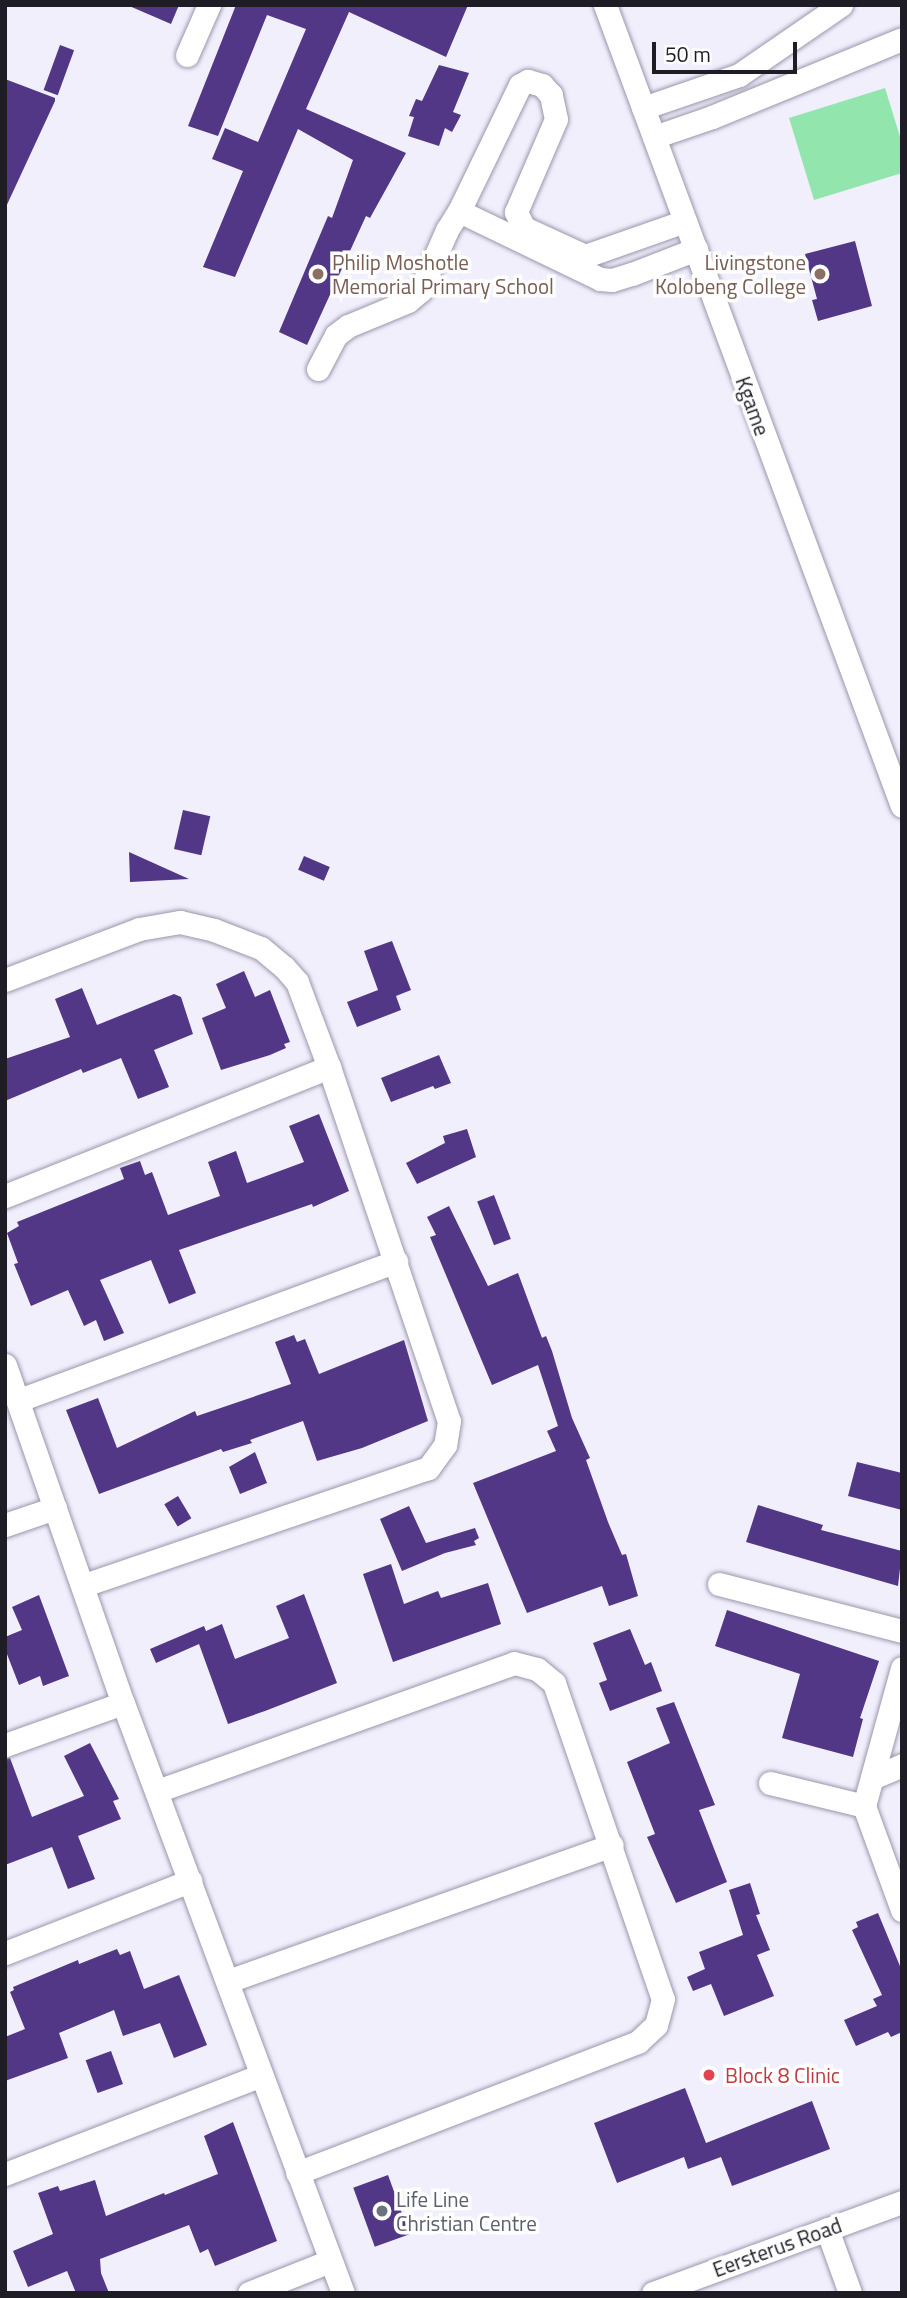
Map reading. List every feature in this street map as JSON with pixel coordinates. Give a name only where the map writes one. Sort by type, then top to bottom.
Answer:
[{"type":"street","points":[[187,55],[209,5]]},
{"type":"street","name":"Kgame","points":[[605,5],[902,806]]},
{"type":"street","points":[[643,108],[739,75],[841,5]]},
{"type":"street","points":[[654,137],[712,117],[902,38]]},
{"type":"street","points":[[318,369],[336,335],[348,326],[408,301],[420,291],[447,230],[459,211],[520,85],[528,81],[542,85],[551,95],[556,119],[516,212],[524,228],[585,256],[685,221]]},
{"type":"street","points":[[459,211],[600,279],[612,280],[696,249]]},
{"type":"street","points":[[5,980],[139,929],[180,922],[214,929],[261,948],[291,974],[297,982],[329,1067],[449,1421],[445,1445],[428,1468],[84,1585]]},
{"type":"street","points":[[5,1196],[329,1067]]},
{"type":"street","points":[[19,1400],[396,1261]]},
{"type":"street","points":[[5,1365],[123,1703],[343,2293]]},
{"type":"street","points":[[5,1525],[55,1508]]},
{"type":"street","points":[[719,1584],[902,1631]]},
{"type":"street","points":[[156,1791],[514,1663],[537,1669],[554,1683],[663,1999],[656,2025],[638,2042],[297,2173]]},
{"type":"street","points":[[901,1673],[864,1806],[902,1910]]},
{"type":"street","points":[[5,1745],[123,1703]]},
{"type":"street","points":[[872,1778],[902,1765]]},
{"type":"street","points":[[770,1783],[864,1806]]},
{"type":"street","points":[[228,1981],[612,1845]]},
{"type":"street","points":[[5,1953],[190,1881]]},
{"type":"street","points":[[5,2174],[261,2075]]},
{"type":"street","name":"Eersterus Road","points":[[653,2293],[902,2202]]},
{"type":"street","points":[[827,2230],[850,2293]]},
{"type":"street","points":[[249,2293],[330,2261]]},
{"type":"green space","points":[[885,88],[902,143],[902,173],[814,200],[789,118]]},
{"type":"building","points":[[127,5],[179,5],[171,24]]},
{"type":"building","points":[[236,5],[468,5],[446,57],[349,12],[306,109],[406,153],[370,218],[366,216],[307,345],[279,332],[328,216],[332,218],[353,160],[298,129],[235,277],[203,267],[243,171],[212,159],[225,128],[258,142],[306,29],[267,15],[218,136],[188,126]]},
{"type":"building","points":[[60,45],[74,50],[58,95],[44,90]]},
{"type":"building","points":[[439,65],[469,73],[453,112],[461,115],[452,132],[445,128],[439,146],[408,136],[414,117],[409,116],[416,99],[422,101]]},
{"type":"building","points":[[5,79],[55,98],[55,101],[5,209]]},
{"type":"building","points":[[855,241],[872,306],[818,321],[812,300],[817,299],[805,254]]},
{"type":"building","points":[[183,810],[210,816],[201,855],[174,849]]},
{"type":"building","points":[[129,852],[189,879],[130,882]]},
{"type":"building","points":[[304,856],[330,867],[324,881],[298,870]]},
{"type":"building","points":[[392,941],[411,990],[396,996],[401,1010],[357,1027],[347,1002],[378,990],[364,951]]},
{"type":"building","points":[[244,971],[255,997],[270,990],[290,1042],[284,1044],[286,1048],[270,1055],[221,1070],[202,1018],[226,1008],[216,984]]},
{"type":"building","points":[[82,988],[97,1025],[174,994],[181,997],[193,1034],[154,1050],[169,1087],[138,1099],[121,1058],[83,1073],[81,1069],[5,1101],[5,1059],[70,1037],[55,999]]},
{"type":"building","points":[[439,1055],[451,1083],[435,1089],[433,1086],[391,1102],[381,1078]]},
{"type":"building","points":[[319,1114],[349,1191],[313,1207],[312,1204],[179,1250],[196,1293],[169,1304],[151,1260],[100,1280],[124,1333],[104,1341],[96,1320],[84,1326],[68,1290],[31,1306],[14,1264],[18,1263],[7,1233],[19,1226],[17,1222],[124,1179],[120,1168],[140,1161],[145,1175],[152,1172],[168,1215],[220,1196],[208,1162],[236,1151],[247,1183],[304,1162],[289,1126]]},
{"type":"building","points":[[467,1129],[476,1157],[417,1184],[406,1163],[445,1143],[443,1136]]},
{"type":"building","points":[[494,1195],[511,1239],[494,1245],[477,1201]]},
{"type":"building","points":[[449,1206],[488,1286],[518,1273],[542,1338],[546,1336],[552,1351],[572,1418],[590,1458],[586,1460],[622,1555],[626,1554],[638,1596],[609,1606],[602,1586],[527,1613],[473,1483],[556,1451],[547,1431],[558,1426],[538,1365],[492,1385],[430,1237],[436,1235],[427,1217]]},
{"type":"building","points":[[294,1335],[297,1342],[305,1339],[319,1374],[404,1340],[428,1421],[362,1448],[317,1461],[303,1421],[250,1440],[252,1443],[223,1452],[221,1449],[99,1494],[66,1410],[98,1398],[117,1448],[195,1411],[197,1416],[291,1384],[275,1342]]},
{"type":"building","points":[[255,1452],[267,1483],[240,1494],[229,1467]]},
{"type":"building","points":[[857,1462],[902,1473],[902,1510],[848,1496]]},
{"type":"building","points":[[178,1496],[191,1518],[178,1527],[164,1504]]},
{"type":"building","points":[[758,1505],[823,1525],[821,1530],[902,1551],[898,1586],[746,1542]]},
{"type":"building","points":[[409,1506],[426,1543],[475,1528],[479,1538],[474,1541],[476,1545],[445,1553],[402,1571],[380,1519]]},
{"type":"building","points":[[391,1564],[404,1604],[438,1591],[441,1598],[488,1583],[501,1624],[393,1662],[363,1574]]},
{"type":"building","points":[[304,1594],[337,1683],[265,1711],[228,1724],[199,1644],[156,1663],[150,1649],[204,1626],[206,1631],[222,1624],[235,1659],[289,1638],[276,1606]]},
{"type":"building","points":[[39,1595],[69,1676],[43,1686],[40,1676],[19,1685],[5,1649],[5,1637],[22,1630],[12,1607]]},
{"type":"building","points":[[727,1610],[879,1661],[860,1718],[863,1719],[853,1757],[782,1738],[800,1674],[715,1646]]},
{"type":"building","points":[[630,1629],[645,1665],[651,1662],[662,1691],[610,1711],[599,1683],[607,1680],[593,1643]]},
{"type":"building","points":[[674,1702],[715,1805],[699,1810],[727,1882],[676,1903],[647,1837],[655,1834],[627,1762],[670,1743],[656,1708]]},
{"type":"building","points":[[90,1743],[119,1799],[113,1801],[121,1819],[78,1836],[95,1879],[68,1889],[52,1847],[5,1865],[5,1759],[10,1758],[32,1817],[84,1796],[64,1756]]},
{"type":"building","points":[[750,1883],[760,1914],[756,1915],[770,1950],[757,1955],[774,1996],[724,2016],[711,1984],[693,1991],[687,1977],[705,1969],[699,1952],[743,1935],[729,1890]]},
{"type":"building","points":[[878,1913],[902,1971],[902,2032],[891,2037],[888,2032],[856,2046],[844,2020],[877,2006],[873,1999],[882,1995],[852,1930],[858,1927],[856,1922]]},
{"type":"building","points":[[117,1949],[120,1955],[130,1951],[144,1989],[179,1975],[207,2045],[174,2058],[160,2023],[123,2036],[114,2010],[59,2033],[68,2058],[5,2081],[5,2037],[25,2029],[10,1992],[14,1990],[13,1987],[78,1960],[79,1964]]},
{"type":"building","points":[[111,2051],[123,2084],[98,2093],[86,2060]]},
{"type":"building","points":[[685,2088],[706,2143],[812,2101],[830,2149],[732,2186],[721,2157],[688,2169],[684,2157],[617,2183],[594,2123]]},
{"type":"building","points":[[233,2122],[277,2241],[215,2266],[208,2249],[200,2253],[189,2225],[100,2259],[101,2273],[109,2293],[76,2293],[67,2271],[28,2287],[13,2251],[53,2234],[38,2193],[58,2186],[60,2191],[95,2180],[106,2216],[164,2193],[165,2195],[218,2174],[204,2136]]},
{"type":"building","name":"Life Line Christian Centre","points":[[388,2175],[410,2234],[375,2247],[353,2188]]},
{"type":"place","name":"Philip Moshotle Memorial Primary School","points":[[318,274]]},
{"type":"place","name":"Livingstone Kolobeng College","points":[[820,274]]},
{"type":"place","name":"Block 8 Clinic","points":[[709,2075]]},
{"type":"place","name":"Life Line Christian Centre","points":[[382,2211]]}]
